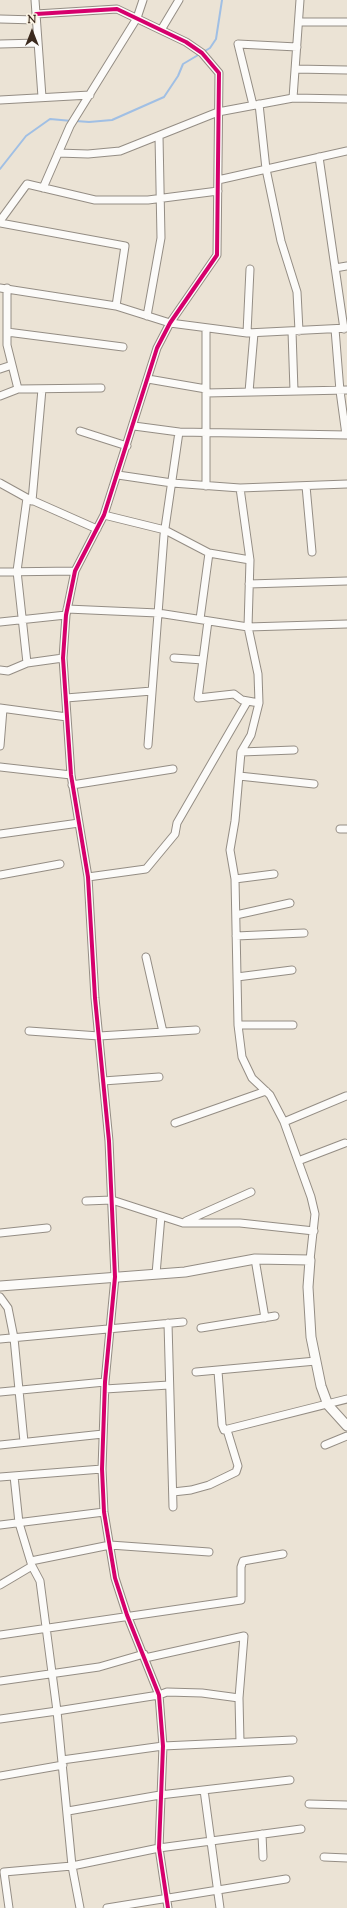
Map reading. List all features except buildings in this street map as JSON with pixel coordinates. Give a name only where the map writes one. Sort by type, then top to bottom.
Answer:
[{"type":"street","points":[[35,0],[42,97]]},
{"type":"street","points":[[43,188],[70,126],[137,18],[143,0]]},
{"type":"street","points":[[161,30],[179,0]]},
{"type":"street","points":[[293,98],[300,0]]},
{"type":"street","points":[[0,19],[118,9],[186,42],[202,53],[219,73],[217,255],[170,323],[158,348],[104,515],[75,571],[66,612],[63,658],[72,785],[88,877],[95,998],[109,1141],[112,1200],[115,1277],[105,1385],[102,1469],[104,1512],[116,1578],[127,1616],[159,1695],[164,1746],[160,1795],[159,1848],[168,1908]]},
{"type":"street","points":[[299,22],[347,22]]},
{"type":"street","points":[[0,44],[38,43]]},
{"type":"street","points":[[294,391],[297,292],[281,241],[266,169],[256,105],[238,44],[297,47]]},
{"type":"street","points":[[295,69],[347,70]]},
{"type":"street","points":[[0,100],[90,95]]},
{"type":"street","points":[[58,153],[88,154],[120,150],[218,112],[293,98],[347,100]]},
{"type":"street","points":[[147,316],[161,238],[159,136]]},
{"type":"street","points":[[218,180],[347,151]]},
{"type":"street","points":[[18,389],[7,345],[4,288],[116,306],[170,323],[206,328],[250,333],[345,328],[319,157]]},
{"type":"street","points":[[116,306],[125,246],[0,222],[27,184],[95,200],[148,200],[218,191]]},
{"type":"street","points":[[335,268],[347,266]]},
{"type":"street","points":[[249,392],[250,269]]},
{"type":"street","points":[[206,328],[206,486]]},
{"type":"street","points":[[134,426],[180,432],[346,435],[343,390],[335,329]]},
{"type":"street","points":[[7,332],[123,347]]},
{"type":"street","points":[[0,369],[12,365]]},
{"type":"street","points":[[148,379],[206,391],[249,392],[343,390]]},
{"type":"street","points":[[0,396],[18,389],[101,388]]},
{"type":"street","points":[[26,663],[17,571],[29,499],[42,389]]},
{"type":"street","points":[[80,431],[127,446]]},
{"type":"street","points":[[148,745],[165,530],[180,432]]},
{"type":"street","points":[[118,475],[172,483],[240,488],[347,484]]},
{"type":"street","points":[[0,483],[29,499],[97,529]]},
{"type":"street","points":[[306,486],[312,552]]},
{"type":"street","points":[[240,488],[250,560],[248,627],[258,674],[259,703],[251,735],[241,752],[235,821],[230,850],[235,879],[238,1025],[242,1057],[252,1078],[270,1095],[284,1122],[311,1197],[315,1214],[308,1286],[311,1337],[321,1386],[328,1405],[347,1426]]},
{"type":"street","points":[[104,515],[165,530],[209,553],[250,560]]},
{"type":"street","points":[[200,619],[209,553]]},
{"type":"street","points":[[0,572],[75,571]]},
{"type":"street","points":[[249,584],[347,581]]},
{"type":"street","points":[[0,622],[22,620],[66,612],[158,613],[248,627],[347,624]]},
{"type":"street","points":[[208,621],[198,698],[234,694],[247,702],[259,703]]},
{"type":"street","points":[[0,670],[8,671],[26,663],[63,658]]},
{"type":"street","points":[[174,658],[203,660]]},
{"type":"street","points":[[66,698],[152,691]]},
{"type":"street","points":[[88,877],[146,869],[175,834],[177,824],[247,702]]},
{"type":"street","points":[[0,746],[1,708],[67,717]]},
{"type":"street","points":[[241,752],[294,750]]},
{"type":"street","points":[[0,766],[71,775]]},
{"type":"street","points":[[72,785],[173,768]]},
{"type":"street","points":[[239,776],[314,784]]},
{"type":"street","points":[[0,834],[79,823]]},
{"type":"street","points":[[0,875],[60,864]]},
{"type":"street","points":[[235,879],[274,874]]},
{"type":"street","points":[[236,915],[290,903]]},
{"type":"street","points":[[236,936],[304,933]]},
{"type":"street","points":[[146,957],[163,1032]]},
{"type":"street","points":[[237,976],[292,970]]},
{"type":"street","points":[[238,1025],[293,1025]]},
{"type":"street","points":[[29,1031],[99,1036],[196,1030]]},
{"type":"street","points":[[103,1081],[159,1077]]},
{"type":"street","points":[[175,1123],[266,1091]]},
{"type":"street","points":[[284,1122],[346,1096]]},
{"type":"street","points":[[298,1161],[345,1143]]},
{"type":"street","points":[[183,1223],[251,1192]]},
{"type":"street","points":[[86,1201],[112,1200],[183,1223],[240,1223],[314,1231]]},
{"type":"street","points":[[156,1274],[161,1216]]},
{"type":"street","points":[[0,1233],[47,1228]]},
{"type":"street","points":[[0,1286],[185,1272],[255,1259],[310,1260]]},
{"type":"street","points":[[255,1259],[265,1318]]},
{"type":"street","points":[[0,1297],[8,1308],[14,1338],[24,1442]]},
{"type":"street","points":[[201,1328],[275,1316]]},
{"type":"street","points":[[0,1339],[183,1322]]},
{"type":"street","points":[[168,1323],[173,1507]]},
{"type":"street","points":[[196,1372],[316,1361]]},
{"type":"street","points":[[173,1492],[191,1490],[209,1485],[236,1472],[238,1466],[227,1430],[223,1428],[218,1370]]},
{"type":"street","points":[[0,1392],[105,1385],[170,1385]]},
{"type":"street","points":[[227,1430],[347,1399]]},
{"type":"street","points":[[0,1445],[103,1434]]},
{"type":"street","points":[[325,1445],[347,1436]]},
{"type":"street","points":[[0,1477],[102,1469]]},
{"type":"street","points":[[14,1476],[19,1523],[31,1564],[40,1581],[53,1674],[63,1763],[72,1866],[80,1908]]},
{"type":"street","points":[[0,1525],[104,1512]]},
{"type":"street","points":[[0,1585],[31,1564],[110,1545],[209,1552]]},
{"type":"street","points":[[0,1636],[241,1600],[241,1567],[243,1561],[283,1554]]},
{"type":"street","points":[[0,1681],[99,1667],[144,1656],[244,1636],[239,1698],[240,1742]]},
{"type":"street","points":[[0,1719],[159,1695],[167,1692],[202,1693],[239,1698]]},
{"type":"street","points":[[0,1776],[63,1763],[164,1746],[293,1740]]},
{"type":"street","points":[[68,1811],[160,1795],[290,1780]]},
{"type":"street","points":[[204,1790],[220,1908]]},
{"type":"street","points":[[309,1804],[347,1805]]},
{"type":"street","points":[[9,1908],[4,1872],[72,1866],[159,1848],[301,1829]]},
{"type":"street","points":[[262,1834],[263,1857]]},
{"type":"street","points":[[324,1857],[347,1858]]},
{"type":"street","points":[[108,1908],[286,1879]]},
{"type":"waterway","points":[[76,121],[89,122],[112,120],[164,97],[178,76],[183,64],[210,48],[216,39],[222,0]]},
{"type":"waterway","points":[[0,169],[26,136],[50,119],[72,121]]},
{"type":"cycle path","points":[[36,14],[117,9],[186,42],[202,53],[219,73],[217,255],[170,323],[157,348],[104,515],[75,571],[66,615],[63,658],[71,775],[88,877],[95,998],[109,1141],[115,1277],[105,1382],[102,1469],[104,1512],[115,1578],[127,1615],[159,1695],[163,1746],[159,1848],[168,1908]]}]
